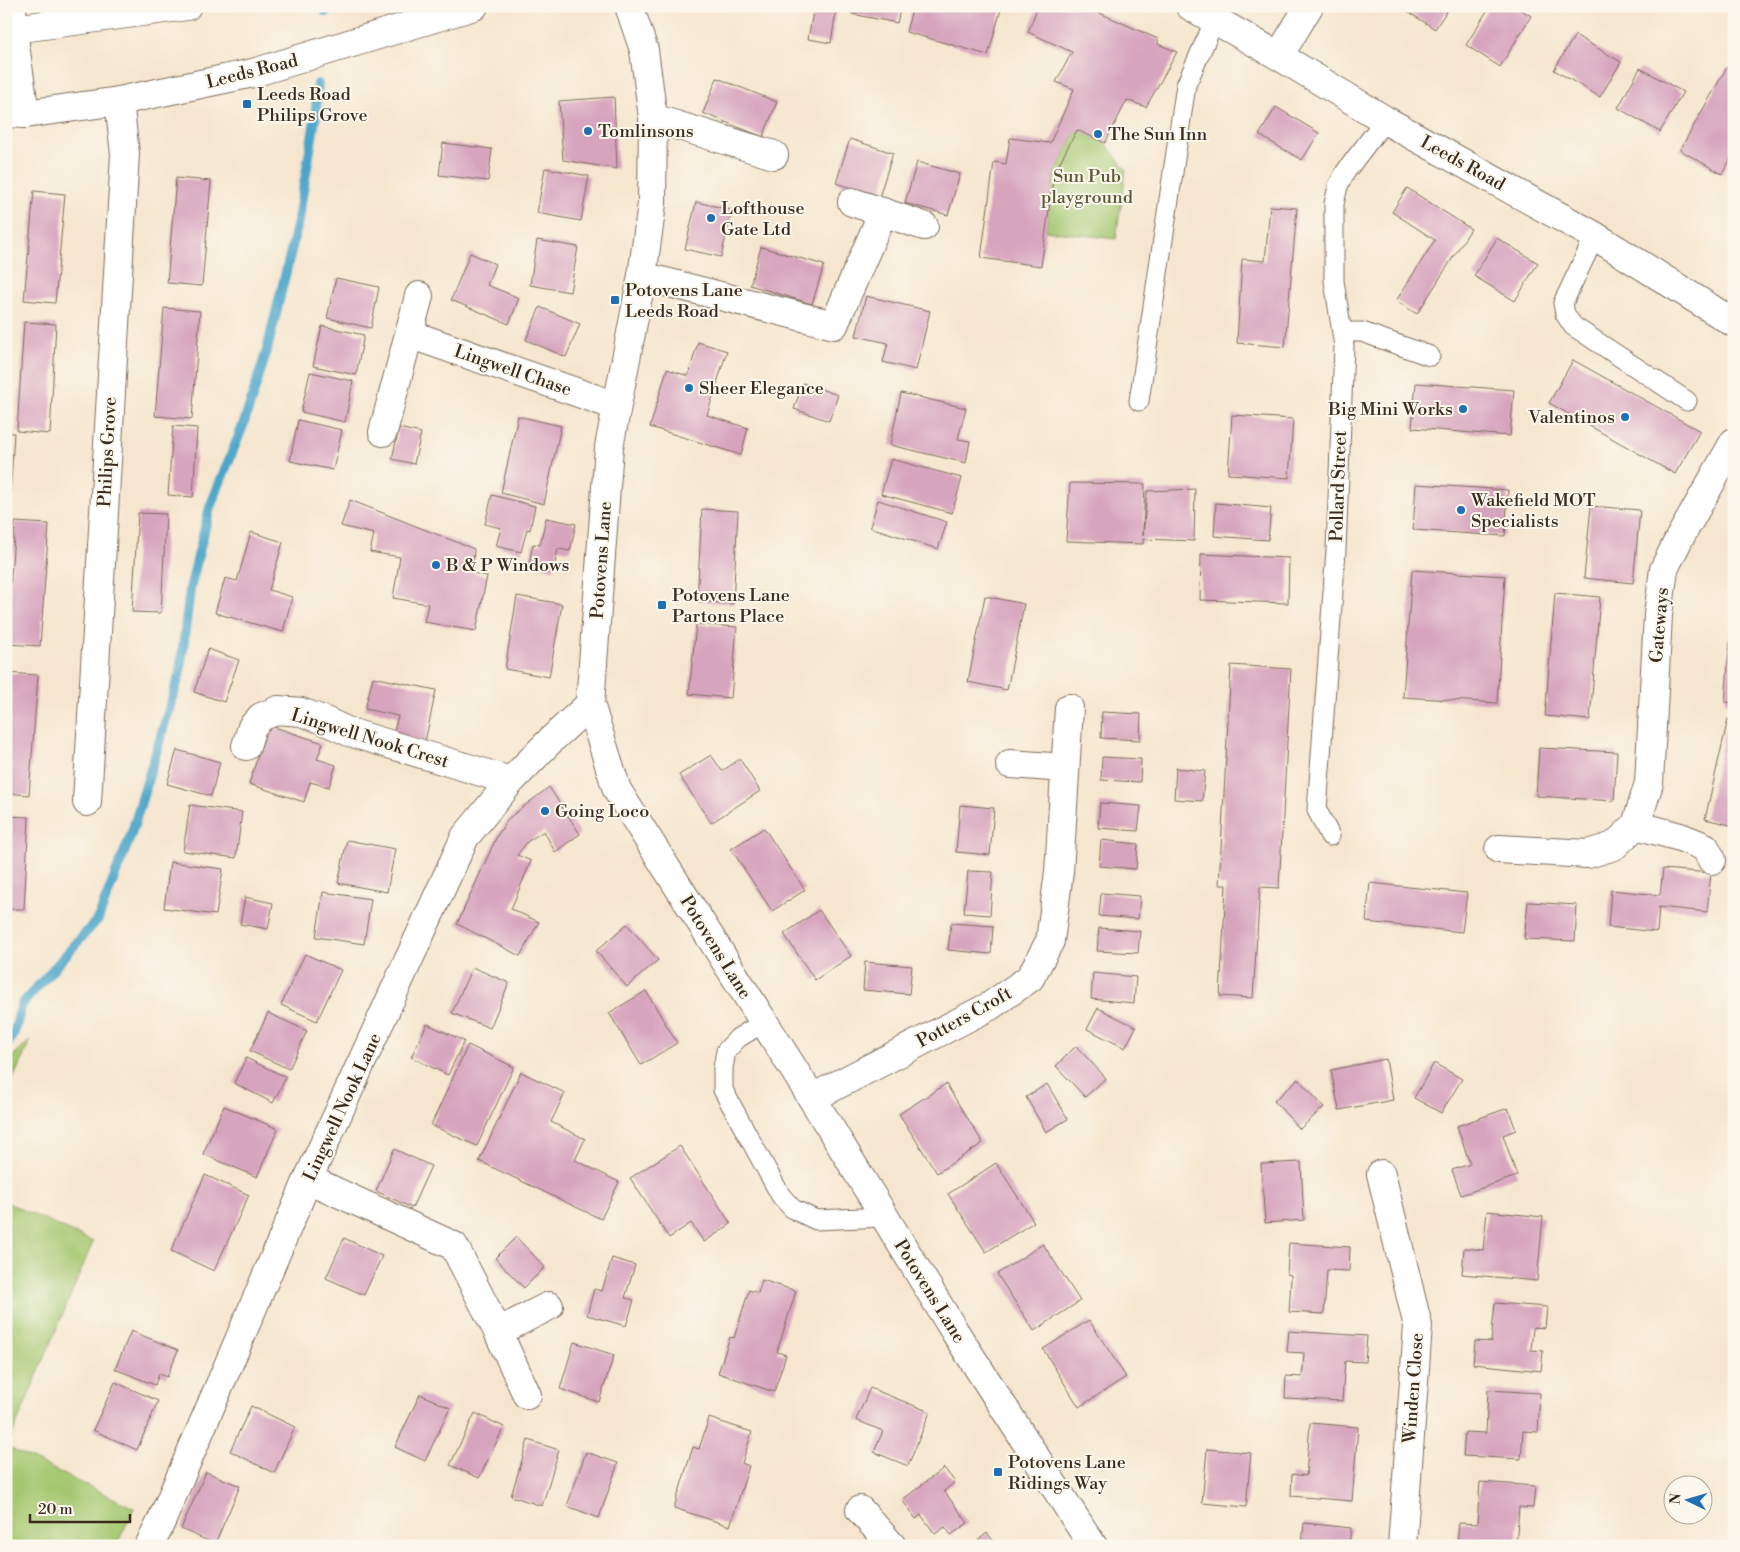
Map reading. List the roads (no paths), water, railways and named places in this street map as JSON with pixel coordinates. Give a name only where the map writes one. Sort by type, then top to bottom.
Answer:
[{"type":"street","name":"Leeds Road","points":[[187,6],[10,22],[16,113],[119,102],[253,73],[474,6]]},
{"type":"street","name":"Potovens Lane","points":[[629,6],[644,50],[652,118],[652,204],[642,276],[609,447],[590,704],[617,790],[812,1098],[955,1332],[1093,1546]]},
{"type":"street","name":"Leeds Road","points":[[1190,6],[1218,13],[1279,56],[1385,120],[1595,236],[1734,323]]},
{"type":"street","points":[[1279,56],[1309,6]]},
{"type":"street","name":"Philips Grove","points":[[87,802],[125,154],[119,102]]},
{"type":"street","points":[[652,118],[774,155]]},
{"type":"street","points":[[852,202],[924,226]]},
{"type":"street","points":[[642,276],[834,325],[882,212]]},
{"type":"street","points":[[383,432],[419,296]]},
{"type":"street","name":"Lingwell Chase","points":[[409,334],[616,406]]},
{"type":"street","name":"Gateways","points":[[1499,849],[1588,854],[1614,846],[1636,824],[1649,783],[1658,615],[1664,569],[1734,442]]},
{"type":"street","name":"Lingwell Nook Lane","points":[[149,1546],[308,1180],[465,837],[510,782],[590,704]]},
{"type":"street","name":"Potters Croft","points":[[812,1098],[990,1006],[1030,978],[1050,941],[1059,872],[1068,708]]},
{"type":"street","name":"Lingwell Nook Crest","points":[[246,746],[252,727],[261,717],[278,710],[301,712],[349,732],[510,782]]},
{"type":"street","points":[[1010,764],[1065,768]]},
{"type":"street","points":[[1636,824],[1680,837],[1705,847],[1712,860]]},
{"type":"street","name":"Winden Close","points":[[1381,1174],[1418,1326],[1402,1546]]},
{"type":"street","points":[[308,1180],[454,1246],[498,1332],[527,1395]]},
{"type":"street","points":[[498,1332],[548,1306]]},
{"type":"street","points":[[860,1510],[892,1546]]},
{"type":"lane","points":[[1139,401],[1186,85],[1218,13]]},
{"type":"lane","name":"Pollard Street","points":[[1330,836],[1317,810],[1336,550],[1344,346],[1334,281],[1334,204],[1338,186],[1346,171],[1385,120]]},
{"type":"lane","points":[[1595,236],[1563,303],[1564,314],[1574,326],[1687,401]]},
{"type":"lane","points":[[1342,332],[1362,332],[1430,356]]},
{"type":"lane","points":[[764,1022],[738,1038],[726,1051],[723,1068],[723,1090],[781,1196],[793,1209],[816,1220],[884,1217]]},
{"type":"waterway","points":[[326,12],[329,6]]},
{"type":"waterway","points":[[6,1046],[14,1033],[22,1004],[98,919],[131,835],[180,673],[190,589],[210,507],[244,423],[267,350],[297,226],[315,120],[318,84]]},
{"type":"place","name":"Leeds Road Philips Grove","points":[[247,104]]},
{"type":"place","name":"Tomlinsons","points":[[588,131]]},
{"type":"place","name":"The Sun Inn","points":[[1098,134]]},
{"type":"place","name":"Lofthouse Gate Ltd","points":[[711,218]]},
{"type":"place","name":"Potovens Lane Leeds Road","points":[[615,300]]},
{"type":"place","name":"Sheer Elegance","points":[[689,388]]},
{"type":"place","name":"Big Mini Works","points":[[1463,409]]},
{"type":"place","name":"Valentinos","points":[[1625,417]]},
{"type":"place","name":"Wakefield MOT Specialists","points":[[1461,510]]},
{"type":"place","name":"B & P Windows","points":[[436,565]]},
{"type":"place","name":"Potovens Lane Partons Place","points":[[662,605]]},
{"type":"place","name":"Going Loco","points":[[545,811]]},
{"type":"place","name":"Potovens Lane Ridings Way","points":[[998,1472]]},
{"type":"park label","name":"Sun Pub playground","points":[[1087,186]]}]
